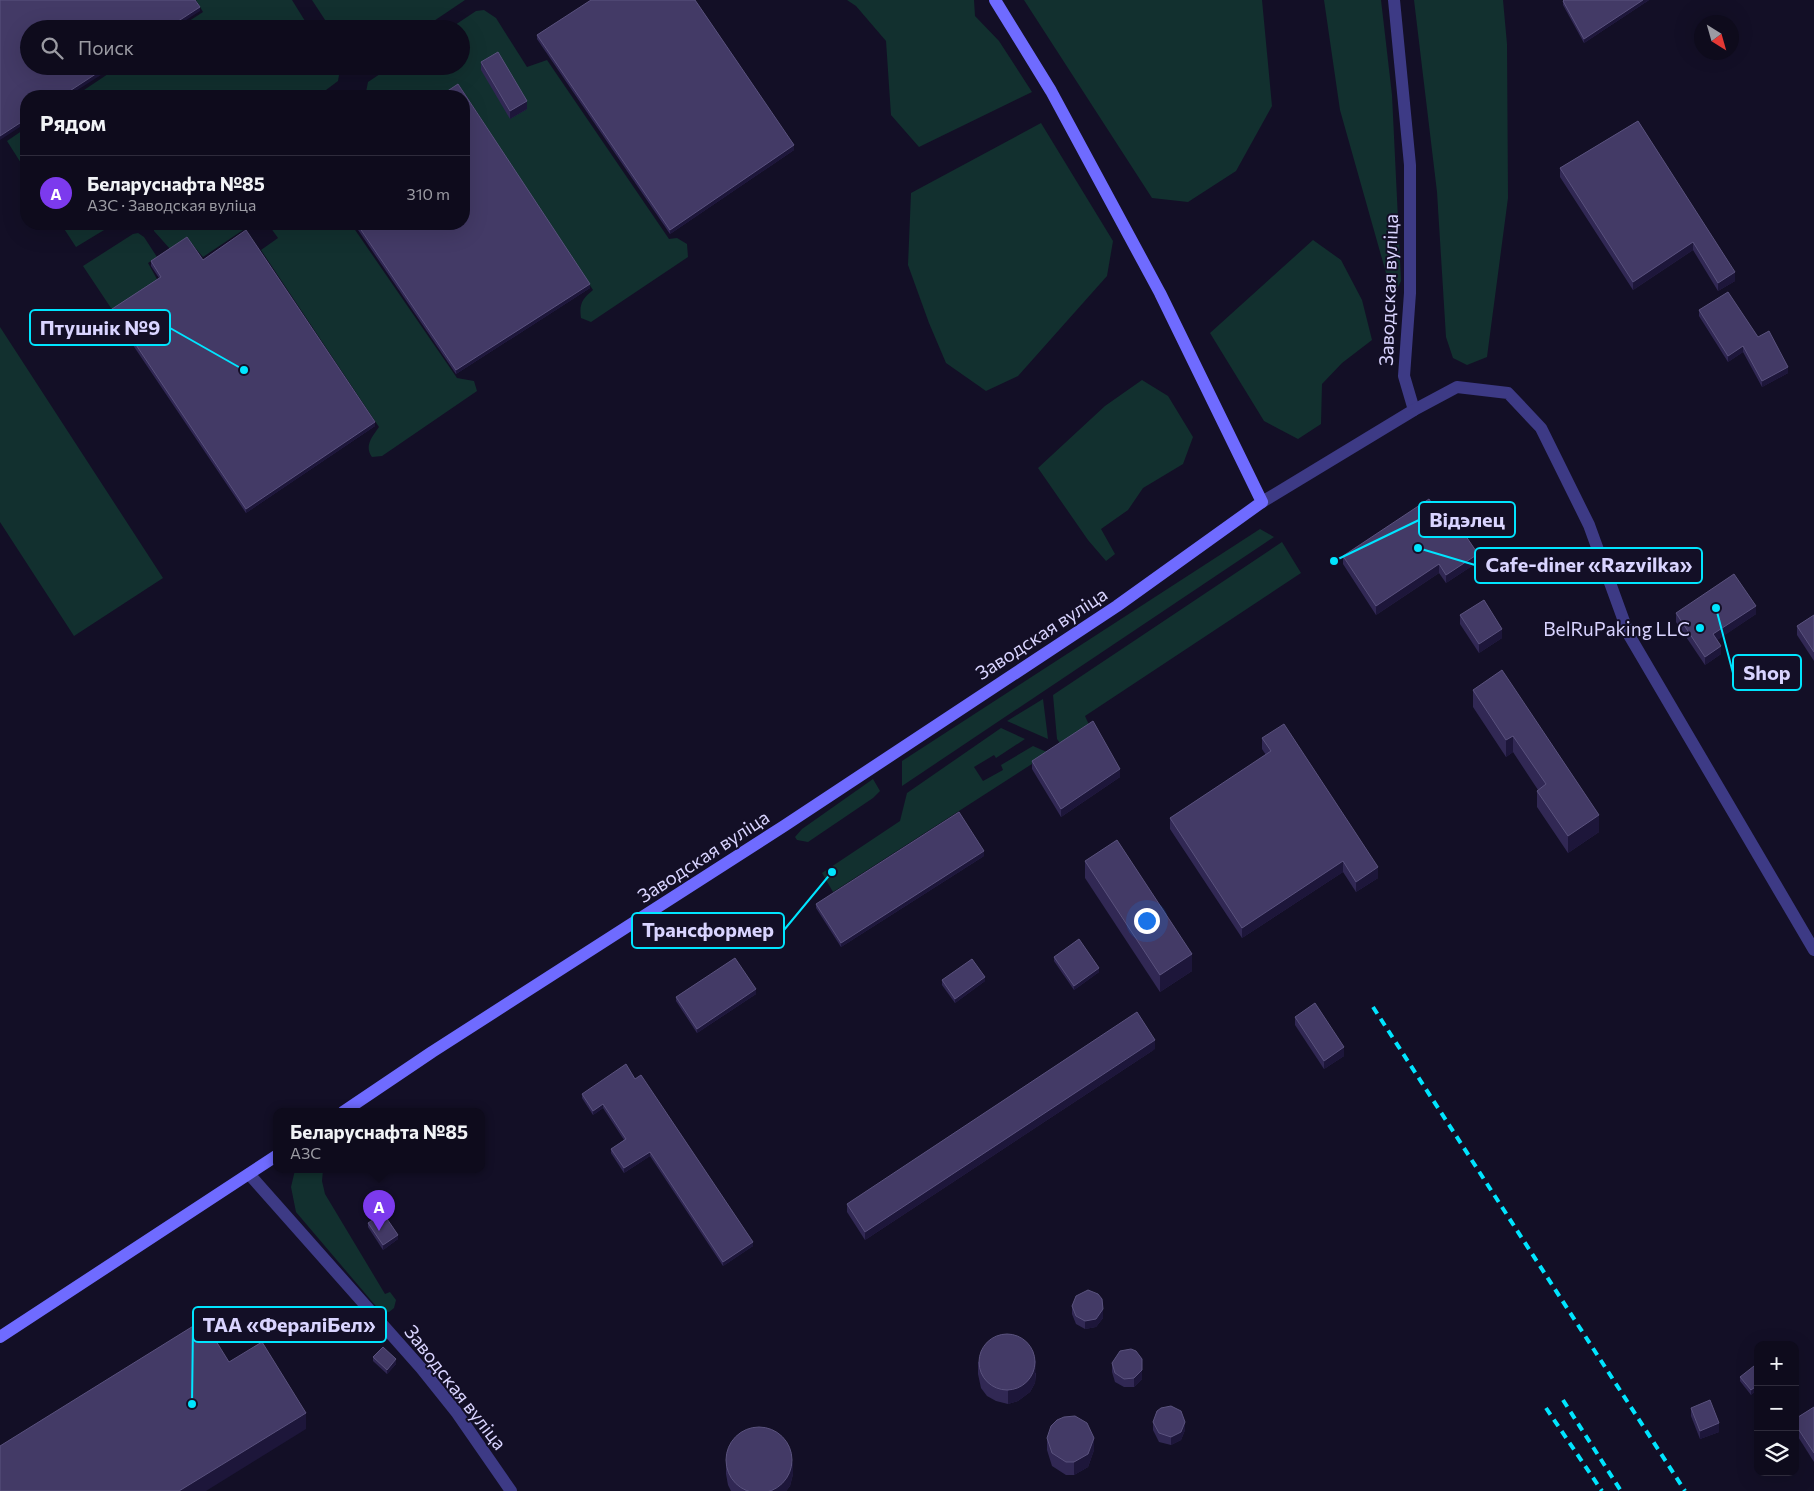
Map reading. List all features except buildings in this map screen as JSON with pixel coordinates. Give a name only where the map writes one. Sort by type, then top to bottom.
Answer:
[{"type":"street","points":[[995,0],[1051,91],[1155,284],[1262,502]]},
{"type":"street","name":"Заводская вуліца","points":[[349,1108],[432,1052],[784,826],[1109,612],[1262,502],[1414,410],[1404,376],[1410,294],[1410,165],[1394,0]]},
{"type":"street","points":[[1414,410],[1457,387],[1508,393],[1541,428],[1589,525],[1628,635],[1814,950]]},
{"type":"street","points":[[0,1337],[273,1158]]},
{"type":"street","name":"Заводская вуліца","points":[[249,1174],[421,1368],[457,1413],[511,1491]]},
{"type":"green space","points":[[196,0],[292,0],[304,20],[191,20],[203,12]]},
{"type":"green space","points":[[312,0],[465,0],[435,20],[325,20]]},
{"type":"green space","points":[[847,0],[974,0],[975,16],[999,41],[1032,92],[919,147],[891,115],[886,41],[856,6]]},
{"type":"green space","points":[[1024,0],[1262,0],[1272,106],[1236,171],[1188,202],[1152,198]]},
{"type":"green space","points":[[1324,0],[1381,0],[1392,95],[1401,281],[1398,287],[1395,287],[1388,280],[1340,110]]},
{"type":"green space","points":[[1414,0],[1503,0],[1507,44],[1508,198],[1487,357],[1467,365],[1453,358],[1446,337],[1437,192]]},
{"type":"green space","points":[[484,10],[496,18],[527,67],[547,60],[669,239],[677,238],[687,244],[688,257],[591,322],[581,318],[580,309],[586,296],[593,290],[470,102],[470,90],[462,90],[459,85],[451,90],[366,90],[368,82],[378,75],[470,75],[470,20],[462,20],[476,11]]},
{"type":"green space","points":[[106,75],[339,75],[338,81],[326,90],[84,90]]},
{"type":"green space","points":[[1041,123],[1113,241],[1107,276],[1018,376],[986,391],[946,363],[929,323],[908,265],[911,193]]},
{"type":"green space","points":[[20,132],[20,162],[7,141]]},
{"type":"green space","points":[[65,230],[104,230],[76,247]]},
{"type":"green space","points":[[243,230],[203,257],[187,238],[171,250],[154,231]]},
{"type":"green space","points":[[272,230],[355,230],[457,378],[474,381],[477,391],[382,456],[372,457],[369,445],[379,427],[261,250],[278,238]]},
{"type":"green space","points":[[138,233],[144,237],[157,257],[148,263],[158,281],[113,311],[83,266],[133,234]]},
{"type":"green space","points":[[1313,240],[1341,260],[1362,300],[1372,340],[1342,363],[1322,384],[1321,424],[1298,439],[1264,421],[1210,333]]},
{"type":"green space","points":[[0,327],[163,578],[74,636],[0,522]]},
{"type":"green space","points":[[1142,380],[1168,396],[1193,437],[1183,464],[1143,488],[1128,510],[1101,529],[1115,554],[1106,561],[1088,540],[1038,468],[1105,406]]},
{"type":"green space","points":[[1260,529],[1274,537],[902,786],[902,761]]},
{"type":"green space","points":[[1282,542],[1301,573],[1085,716],[1090,727],[1062,746],[1057,739],[1053,695]]},
{"type":"green space","points":[[1043,699],[1048,739],[1007,721]]},
{"type":"green space","points":[[1001,728],[1025,739],[996,758],[994,755],[974,767],[983,781],[1003,770],[1001,765],[1033,746],[1049,753],[833,892],[822,873],[900,821],[907,793]]},
{"type":"green space","points":[[873,779],[880,791],[873,798],[808,842],[797,840],[795,837],[802,829]]},
{"type":"green space","points":[[294,1173],[323,1173],[322,1181],[325,1194],[385,1294],[390,1292],[396,1300],[394,1308],[389,1312],[381,1311],[375,1305],[296,1212],[291,1187]]},
{"type":"railway","points":[[1373,1007],[1685,1491]]},
{"type":"railway","points":[[1563,1400],[1621,1491]]},
{"type":"railway","points":[[1546,1408],[1602,1491]]},
{"type":"place","name":"Птушнік №9","points":[[244,370]]},
{"type":"place","name":"Cafe-diner «Razvilka»","points":[[1418,548]]},
{"type":"place","name":"Відэлец","points":[[1334,561]]},
{"type":"place","name":"Shop","points":[[1716,608]]},
{"type":"place","name":"BelRuPaking LLC","points":[[1700,628]]},
{"type":"place","name":"Трансформер","points":[[832,872]]},
{"type":"place","name":"Беларуснафта №85","points":[[379,1231]]},
{"type":"place","name":"ТАА «ФераліБел»","points":[[192,1404]]}]
